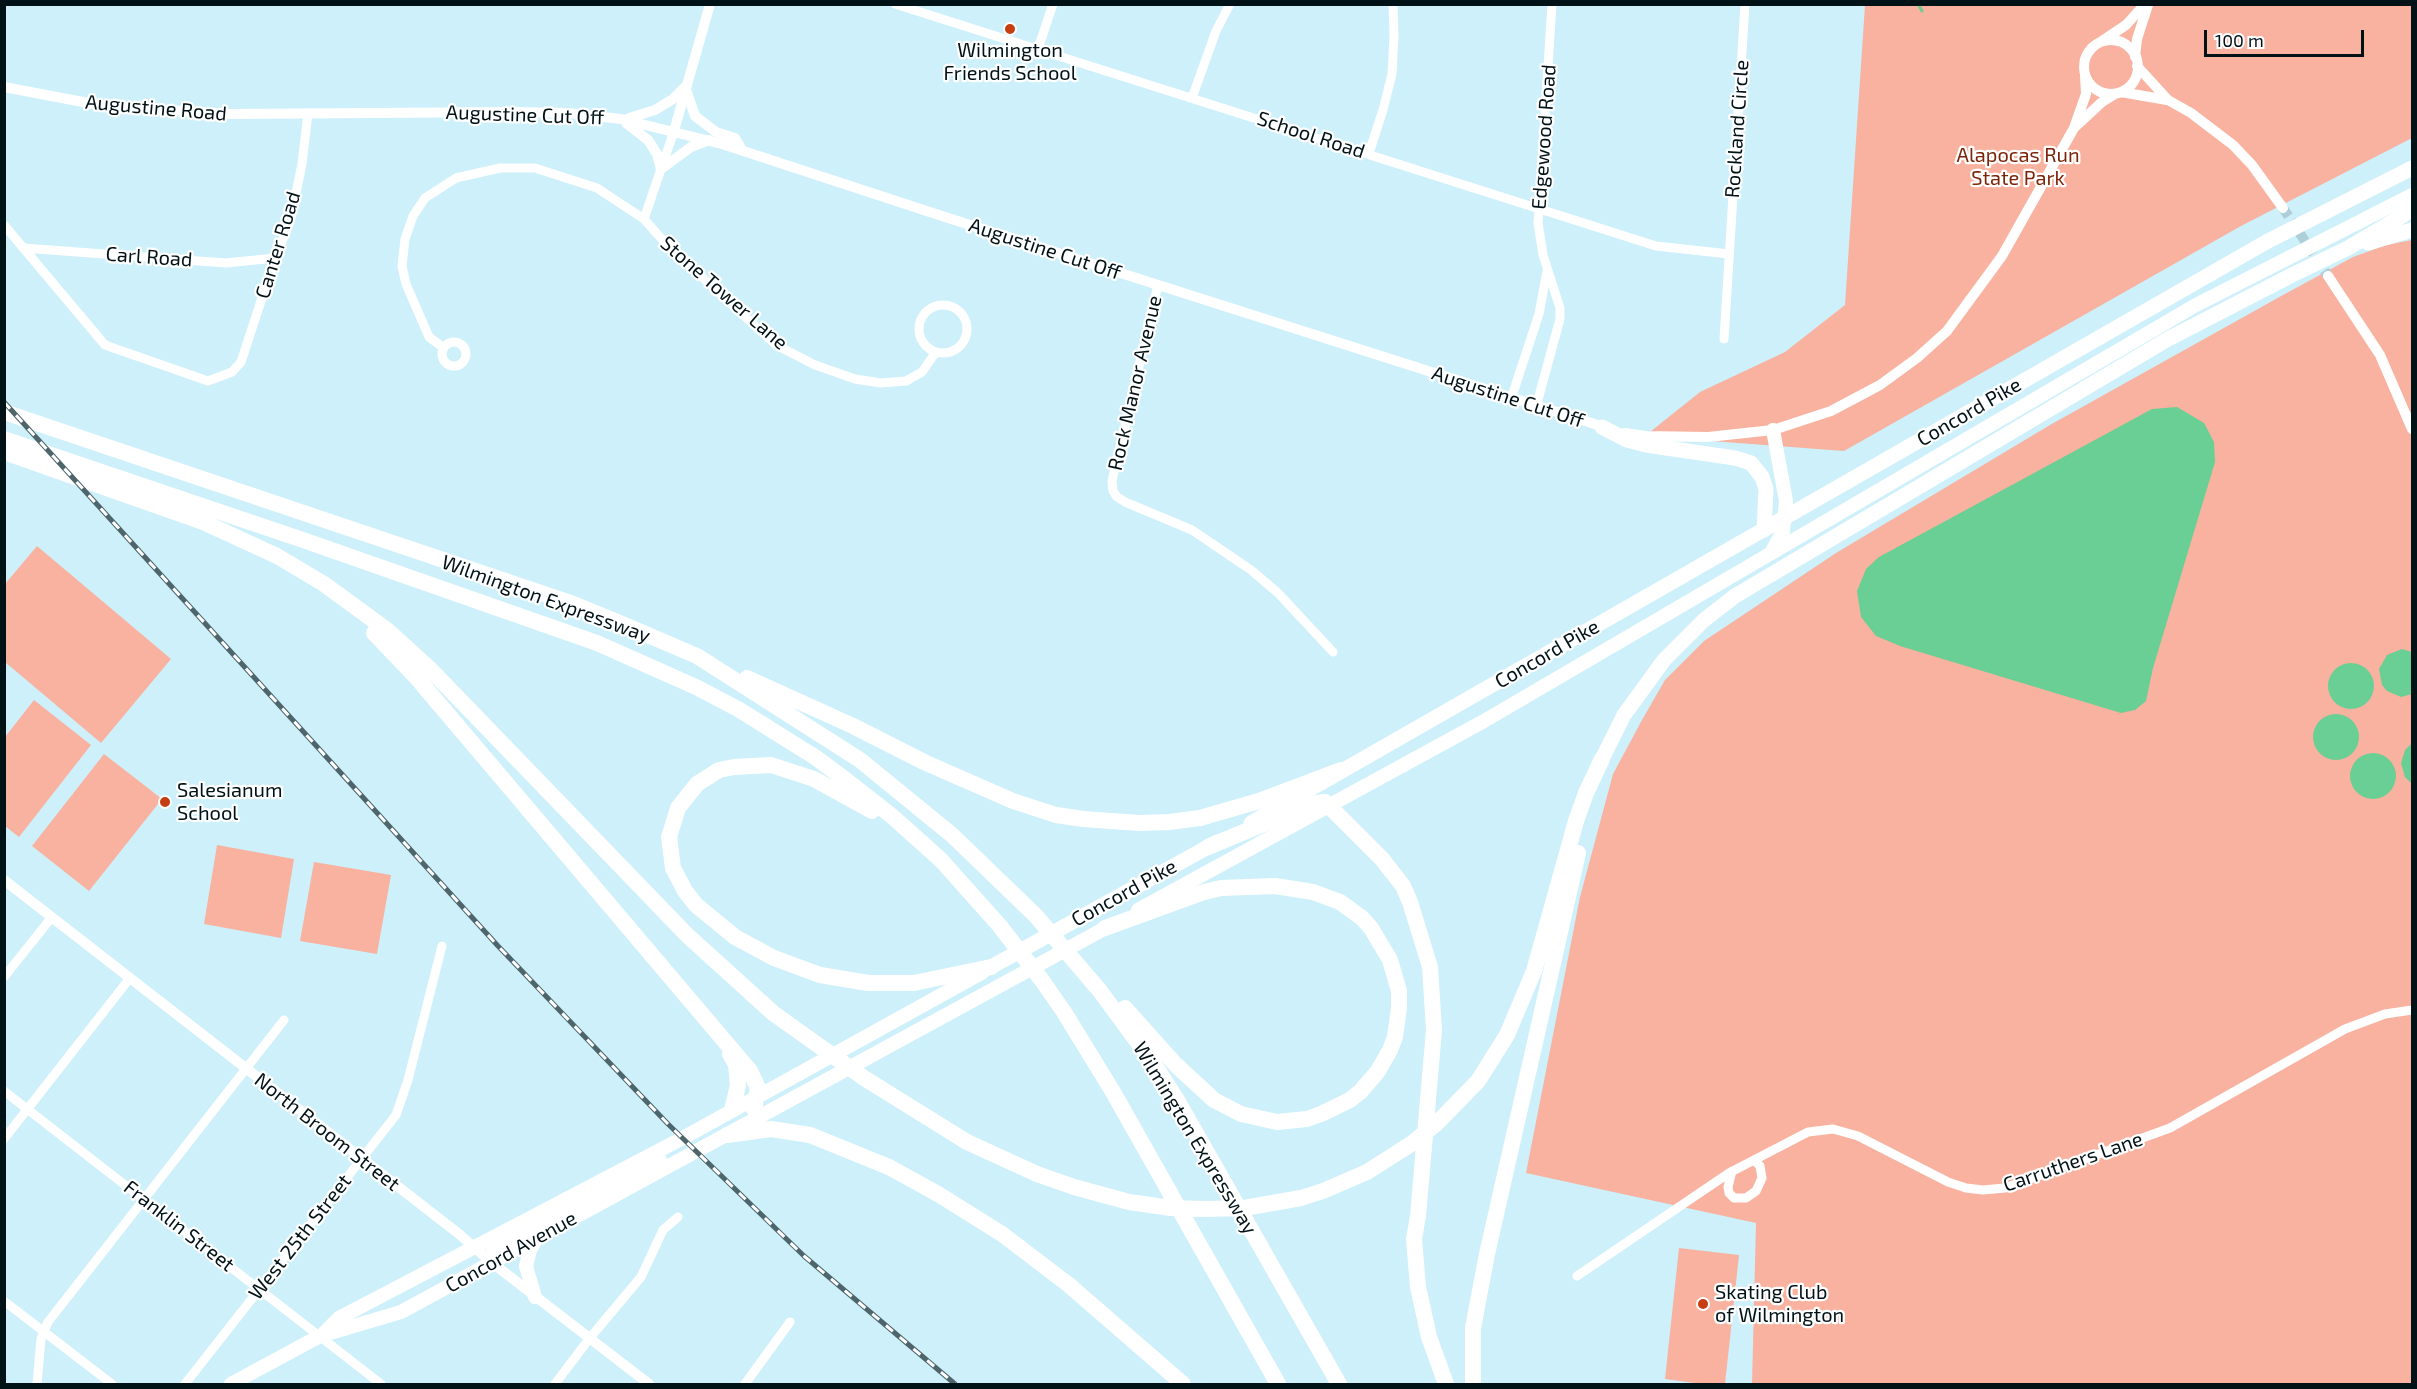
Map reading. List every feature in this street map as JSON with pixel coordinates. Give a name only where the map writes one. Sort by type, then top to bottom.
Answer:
[{"type":"highway","name":"Concord Pike","points":[[991,967],[1208,848],[2268,241],[2408,170]]},
{"type":"highway","points":[[4,452],[202,522],[290,564],[356,607],[416,655],[687,936],[758,1000],[818,1047],[934,1123],[1001,1158],[1074,1187],[1129,1202],[1171,1208],[1244,1208],[1312,1195],[1353,1179],[1411,1144],[1437,1123],[1478,1081],[1507,1035],[1534,971],[1576,821],[1602,759],[1624,715],[1664,660],[1704,620],[1735,596],[2168,339],[2348,248],[2412,210]]},
{"type":"highway","points":[[2348,248],[2412,230]]},
{"type":"highway","name":"Wilmington Expressway","points":[[4,412],[568,602],[697,656],[860,760],[952,835],[981,862],[1036,916],[1076,962],[1156,1067],[1206,1150],[1339,1384]]},
{"type":"highway","points":[[1602,427],[1637,442],[1735,458],[1751,464],[1762,477],[1766,489],[1764,530]]},
{"type":"highway","name":"Wilmington Expressway","points":[[4,439],[557,628],[627,655],[696,687],[782,736],[870,798],[940,860],[999,925],[1041,979],[1089,1050],[1278,1384]]},
{"type":"highway","points":[[290,564],[371,630],[394,652],[750,1071],[758,1088],[755,1102]]},
{"type":"highway","points":[[697,656],[853,726],[926,763],[991,792],[1056,815],[1110,823],[1169,822],[1200,818],[1260,801],[1341,770]]},
{"type":"highway","points":[[1473,1384],[1473,1328],[1487,1254],[1602,759]]},
{"type":"highway","points":[[991,967],[915,983],[890,984],[820,975],[774,958],[735,938],[711,919],[685,891],[673,868],[669,837],[678,808],[686,795],[707,776],[719,770],[771,765],[814,779],[870,809],[999,925]]},
{"type":"highway","points":[[1208,848],[1311,804],[1325,802],[1382,859],[1403,886],[1430,967],[1434,1030],[1414,1239],[1418,1287],[1429,1337],[1446,1384]]},
{"type":"highway","points":[[981,862],[1081,954],[1144,1031],[1195,1085],[1228,1108],[1253,1118],[1277,1122],[1307,1119],[1321,1114],[1350,1100],[1361,1091],[1378,1071],[1390,1050],[1396,1030],[1399,991],[1390,960],[1379,939],[1362,918],[1340,902],[1327,896],[1289,886],[1258,885],[1221,888],[1105,928]]},
{"type":"highway","points":[[714,1028],[735,1065],[738,1085],[732,1110]]},
{"type":"highway","points":[[727,1135],[771,1129],[810,1135],[888,1167],[928,1188],[1002,1234],[1069,1285],[1183,1384]]},
{"type":"main road","name":"Concord Pike","points":[[694,1152],[1457,736],[2186,311],[2412,195]]},
{"type":"main road","points":[[1771,553],[1783,531],[1786,501],[1773,430]]},
{"type":"main road","name":"Concord Pike","points":[[681,1139],[732,1110],[755,1102],[867,1035],[991,967]]},
{"type":"main road","points":[[491,1262],[490,1256],[504,1242],[755,1102]]},
{"type":"main road","name":"Concord Avenue","points":[[320,1336],[339,1318],[681,1139]]},
{"type":"main road","name":"Concord Avenue","points":[[231,1384],[320,1336],[401,1312],[694,1152]]},
{"type":"main road","points":[[535,1297],[526,1266],[530,1250],[538,1237]]},
{"type":"street","points":[[674,131],[710,4]]},
{"type":"street","name":"School Road","points":[[895,4],[1656,246],[1729,254]]},
{"type":"street","points":[[1038,49],[1053,4]]},
{"type":"street","points":[[1192,98],[1215,31],[1230,4]]},
{"type":"street","points":[[1369,153],[1392,74],[1393,4]]},
{"type":"street","name":"Edgewood Road","points":[[1536,407],[1560,319],[1560,308],[1539,238],[1552,4]]},
{"type":"street","name":"Rockland Circle","points":[[1724,339],[1745,4]]},
{"type":"street","points":[[2074,128],[2086,94],[2084,65],[2087,55],[2099,43],[2126,25],[2146,4]]},
{"type":"street","points":[[2074,128],[2102,102],[2132,83],[2136,75],[2137,39],[2146,4]]},
{"type":"street","points":[[2099,43],[2107,40],[2120,42],[2131,50],[2136,61],[2168,100],[2191,113],[2233,145],[2252,165],[2283,208]]},
{"type":"street","points":[[2085,75],[2097,90],[2104,93],[2168,100]]},
{"type":"street","name":"Augustine Road","points":[[4,87],[57,99],[146,110],[228,114],[308,113]]},
{"type":"street","points":[[621,119],[637,118],[655,110],[673,99],[685,87]]},
{"type":"street","points":[[685,87],[695,116],[716,132],[735,138],[742,150]]},
{"type":"street","name":"Augustine Cut Off","points":[[308,113],[567,113],[621,119],[674,131],[742,150],[1602,427],[1645,436],[1708,437],[1773,430],[1831,411],[1904,368],[1947,331],[1968,305],[2001,256],[2074,128]]},
{"type":"street","name":"Canter Road","points":[[23,248],[105,345],[208,381],[232,372],[241,362],[275,258],[290,222],[302,164],[308,113]]},
{"type":"street","points":[[621,119],[648,140],[657,154],[661,169],[691,147],[709,140]]},
{"type":"street","name":"Stone Tower Lane","points":[[644,219],[674,131]]},
{"type":"street","name":"Stone Tower Lane","points":[[444,348],[429,337],[406,284],[402,266],[405,239],[413,216],[425,198],[456,178],[500,168],[535,168],[597,188],[644,219],[667,245],[777,345],[815,365],[855,379],[881,383],[906,381],[922,372],[936,352]]},
{"type":"street","points":[[4,225],[23,248]]},
{"type":"street","name":"Carl Road","points":[[23,248],[226,263],[275,258]]},
{"type":"street","name":"Edgewood Road","points":[[1511,399],[1539,314],[1547,268]]},
{"type":"street","points":[[2328,276],[2380,355],[2412,429]]},
{"type":"street","name":"Rock Manor Avenue","points":[[1158,285],[1112,481],[1113,491],[1125,502],[1192,530],[1251,570],[1278,593],[1333,652]]},
{"type":"street","points":[[949,305],[959,310],[964,317],[966,336],[956,349],[944,353],[936,352],[922,340],[920,323],[929,310],[936,306],[949,305]]},
{"type":"street","name":"North Broom Street","points":[[4,880],[649,1384]]},
{"type":"street","points":[[4,977],[52,917]]},
{"type":"street","name":"West 25th Street","points":[[185,1384],[396,1115],[402,1101],[442,946]]},
{"type":"street","points":[[4,1139],[130,978]]},
{"type":"street","name":"Carruthers Lane","points":[[1577,1276],[1732,1172],[1808,1132],[1833,1129],[1868,1141],[1959,1186],[1983,1190],[2005,1188],[2170,1128],[2344,1029],[2385,1014],[2412,1010]]},
{"type":"street","points":[[37,1384],[43,1331],[284,1020]]},
{"type":"street","name":"Franklin Street","points":[[4,1091],[381,1384]]},
{"type":"street","points":[[1732,1172],[1728,1187],[1729,1193],[1734,1198],[1746,1198],[1756,1191],[1762,1178],[1760,1166],[1754,1160]]},
{"type":"street","points":[[555,1384],[589,1338],[641,1278],[663,1230],[678,1217]]},
{"type":"street","points":[[4,1301],[112,1384]]},
{"type":"street","points":[[745,1384],[790,1322]]},
{"type":"green space","name":"Alapocas Run State Park","points":[[1865,5],[2412,5],[2412,138],[2241,226],[1844,451],[1645,436],[1700,392],[1785,352],[1845,305]]},
{"type":"green space","points":[[2412,240],[2412,1384],[1752,1384],[1756,1223],[1526,1173],[1580,897],[1613,774],[1665,680],[1704,641],[1836,553],[2050,425],[2353,257],[2386,245]]},
{"type":"green space","points":[[37,546],[171,659],[101,743],[5,662],[5,584]]},
{"type":"green space","points":[[34,700],[91,745],[19,837],[5,826],[5,737]]},
{"type":"green space","points":[[104,754],[162,799],[89,891],[32,846]]},
{"type":"green space","points":[[217,845],[294,859],[281,938],[204,924]]},
{"type":"green space","points":[[314,862],[391,875],[377,954],[300,941]]},
{"type":"green space","name":"Skating Club of Wilmington","points":[[1679,1248],[1739,1255],[1725,1384],[1695,1384],[1665,1379]]},
{"type":"shaded area","points":[[2177,407],[2204,423],[2214,442],[2215,462],[2153,668],[2146,701],[2135,710],[2121,713],[1900,646],[1876,636],[1861,617],[1857,591],[1866,569],[1879,557],[2152,409]]},
{"type":"shaded area","points":[[2402,649],[2412,652],[2412,694],[2401,697],[2387,691],[2382,685],[2379,669],[2387,655]]},
{"type":"shaded area","points":[[2351,663],[2367,670],[2374,686],[2367,702],[2351,709],[2335,702],[2328,686],[2335,670]]},
{"type":"shaded area","points":[[2336,714],[2352,721],[2359,737],[2352,753],[2336,760],[2320,753],[2313,737],[2320,721]]},
{"type":"shaded area","points":[[2412,743],[2412,784],[2405,777],[2401,763],[2405,750]]},
{"type":"shaded area","points":[[2373,753],[2382,754],[2390,759],[2395,767],[2395,785],[2390,793],[2382,798],[2373,799],[2364,798],[2356,793],[2351,785],[2350,776],[2351,767],[2356,759],[2364,754]]},
{"type":"waterway","points":[[1918,4],[1922,11]]},
{"type":"tunnel","points":[[2283,208],[2328,276]]},
{"type":"railway","points":[[4,402],[498,946],[668,1124],[804,1256],[955,1384]]},
{"type":"place","name":"Wilmington Friends School","points":[[1010,29]]},
{"type":"place","name":"Salesianum School","points":[[165,802]]},
{"type":"place","name":"Skating Club of Wilmington","points":[[1703,1304]]}]
